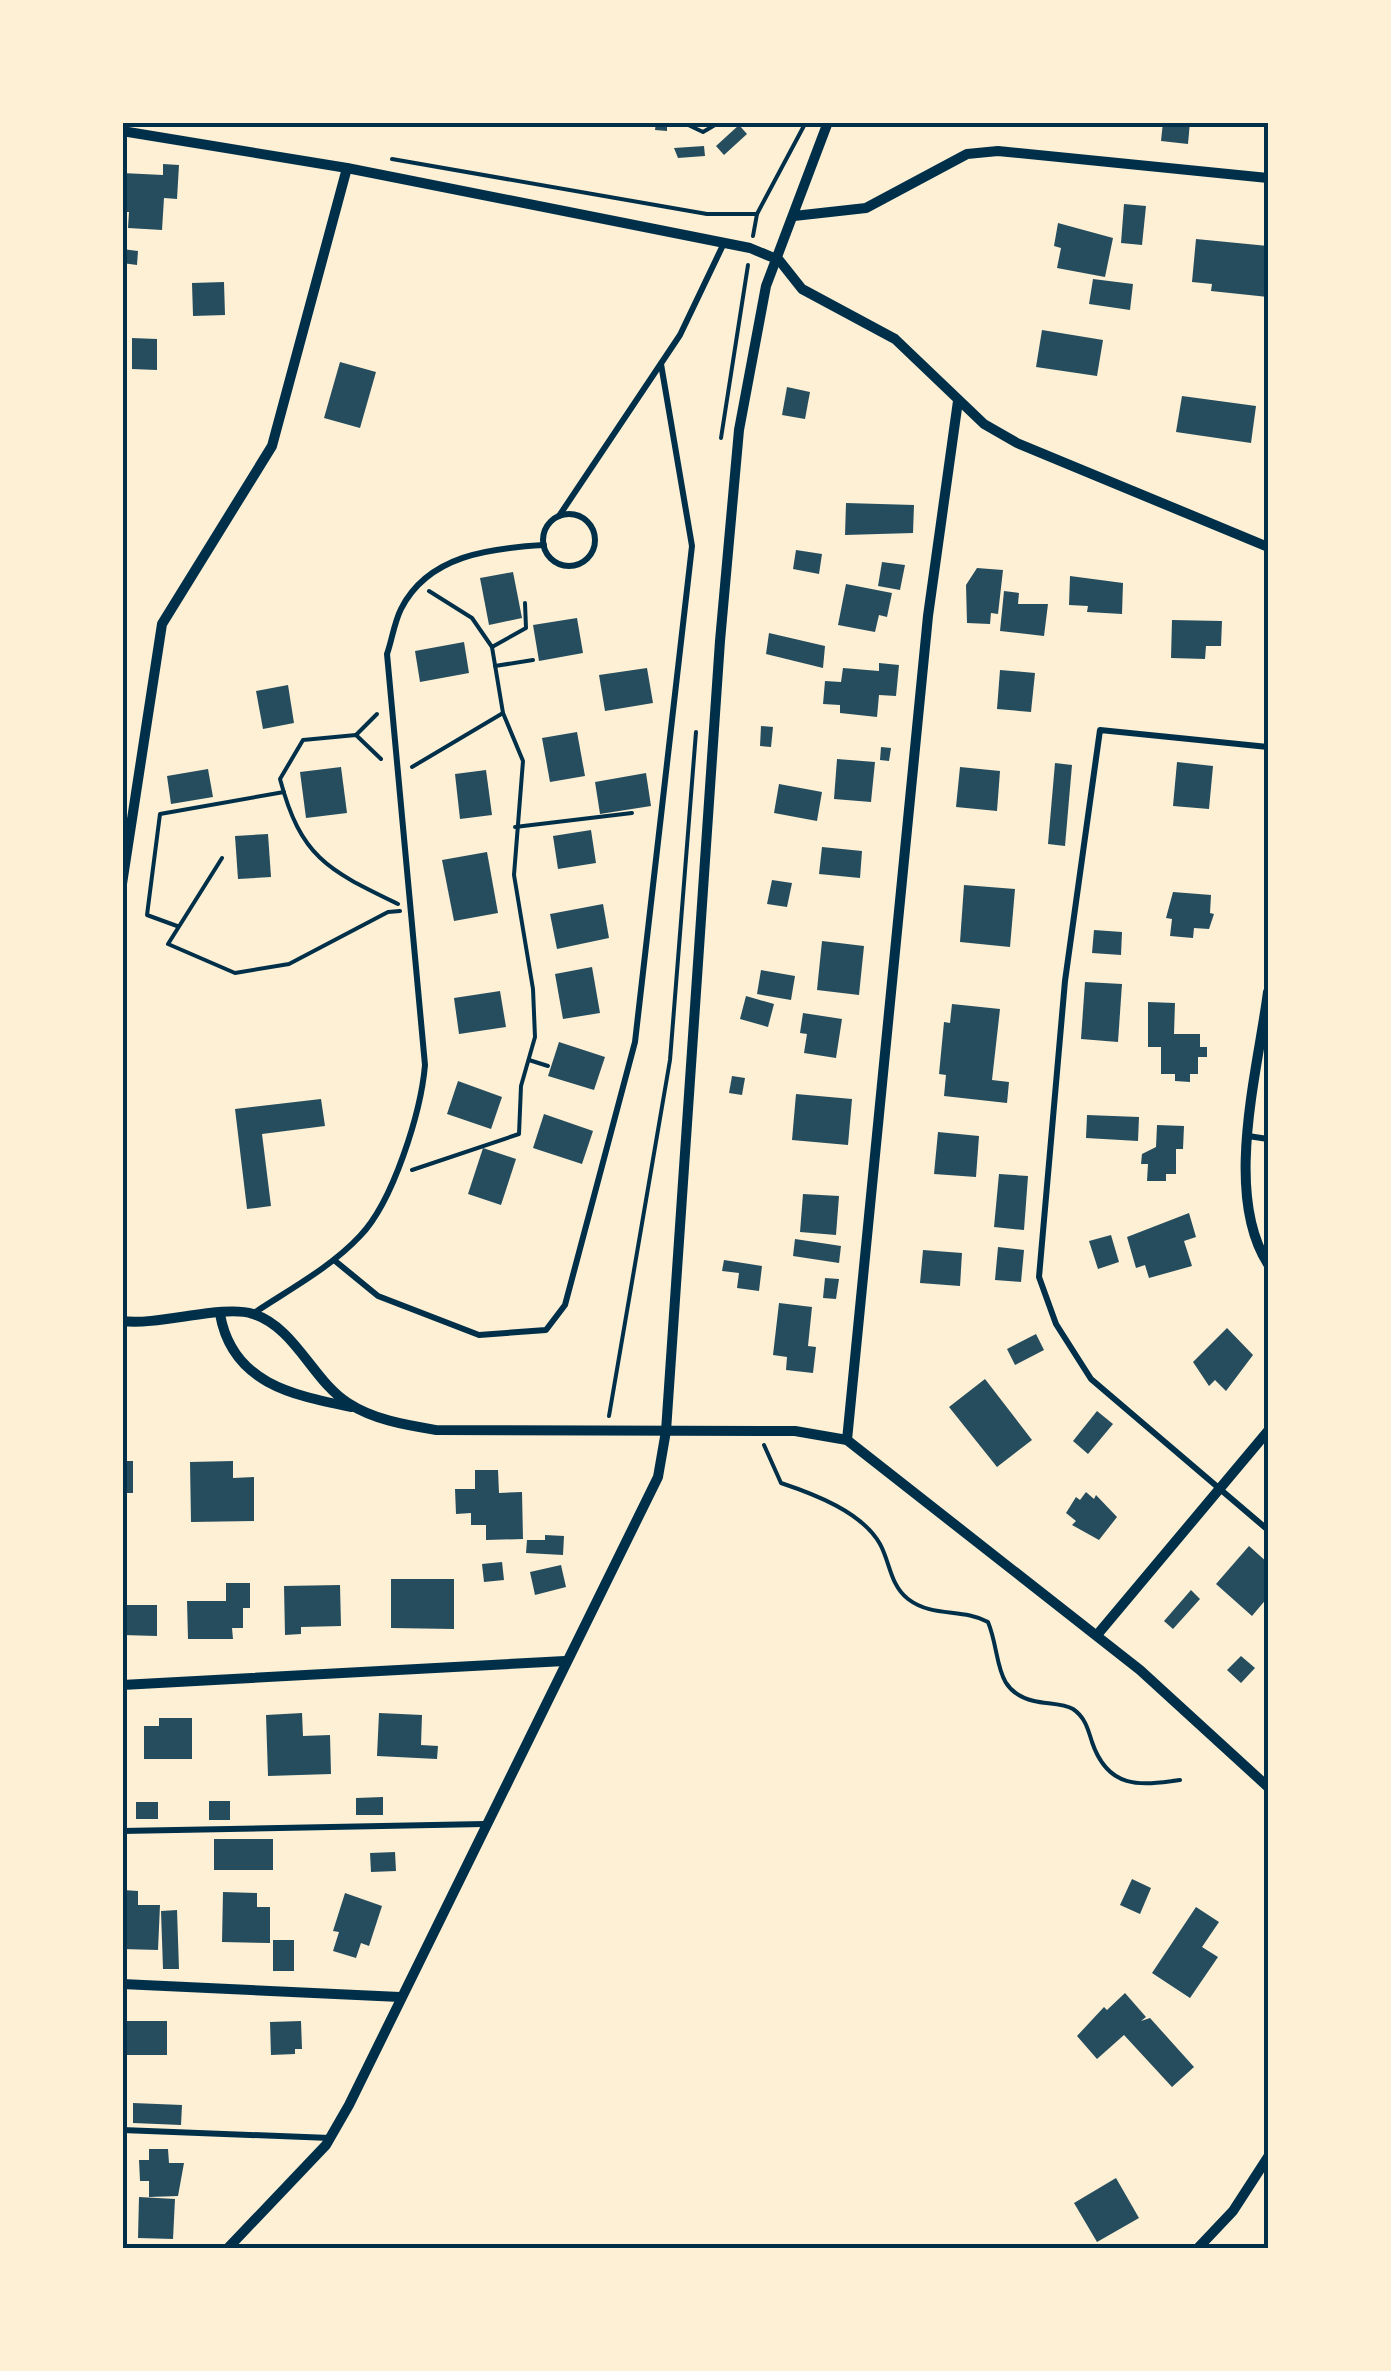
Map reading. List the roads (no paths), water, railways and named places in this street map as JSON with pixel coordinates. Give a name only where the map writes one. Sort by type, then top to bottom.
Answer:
[{"type":"street","points":[[228,2248],[330,2138],[565,1661],[650,1500],[666,1430],[718,661],[739,430],[762,304],[828,122]]},
{"type":"street","points":[[122,131],[347,168],[724,242],[778,260],[802,289],[895,340],[984,424],[1017,443],[1268,547]]},
{"type":"street","points":[[794,216],[866,208],[967,154],[998,151],[1084,156],[1268,178]]},
{"type":"street","points":[[122,884],[162,624],[272,446],[347,168]]},
{"type":"street","points":[[847,1440],[928,616],[958,401]]},
{"type":"street","points":[[1268,992],[1248,1136],[1250,1218],[1268,1264]]},
{"type":"street","points":[[122,1321],[253,1313],[282,1334],[328,1386],[357,1408]]},
{"type":"street","points":[[220,1314],[234,1354],[260,1380],[286,1394],[436,1430],[760,1430],[847,1440],[1098,1635],[1268,1787]]},
{"type":"street","points":[[1098,1635],[1268,1431]]},
{"type":"street","points":[[122,1684],[565,1661]]},
{"type":"street","points":[[122,1984],[400,1997]]},
{"type":"street","points":[[1198,2248],[1233,2211],[1268,2157]]},
{"type":"lane","points":[[558,516],[585,519],[595,534],[594,550],[586,560],[570,566],[554,561],[544,544],[547,526],[558,516],[680,335],[724,242]]},
{"type":"lane","points":[[334,1260],[378,1296],[479,1334],[546,1330],[565,1305],[636,1042],[692,546],[660,364]]},
{"type":"lane","points":[[253,1313],[334,1260],[364,1234],[394,1177],[421,1104],[425,1065],[387,654],[402,607],[436,570],[484,549],[544,544]]},
{"type":"lane","points":[[1268,748],[1100,730],[1065,981],[1038,1277],[1056,1324],[1091,1379],[1268,1530]]},
{"type":"lane","points":[[1248,1136],[1268,1139]]},
{"type":"lane","points":[[122,1831],[484,1824]]},
{"type":"lane","points":[[122,2130],[330,2138]]}]
